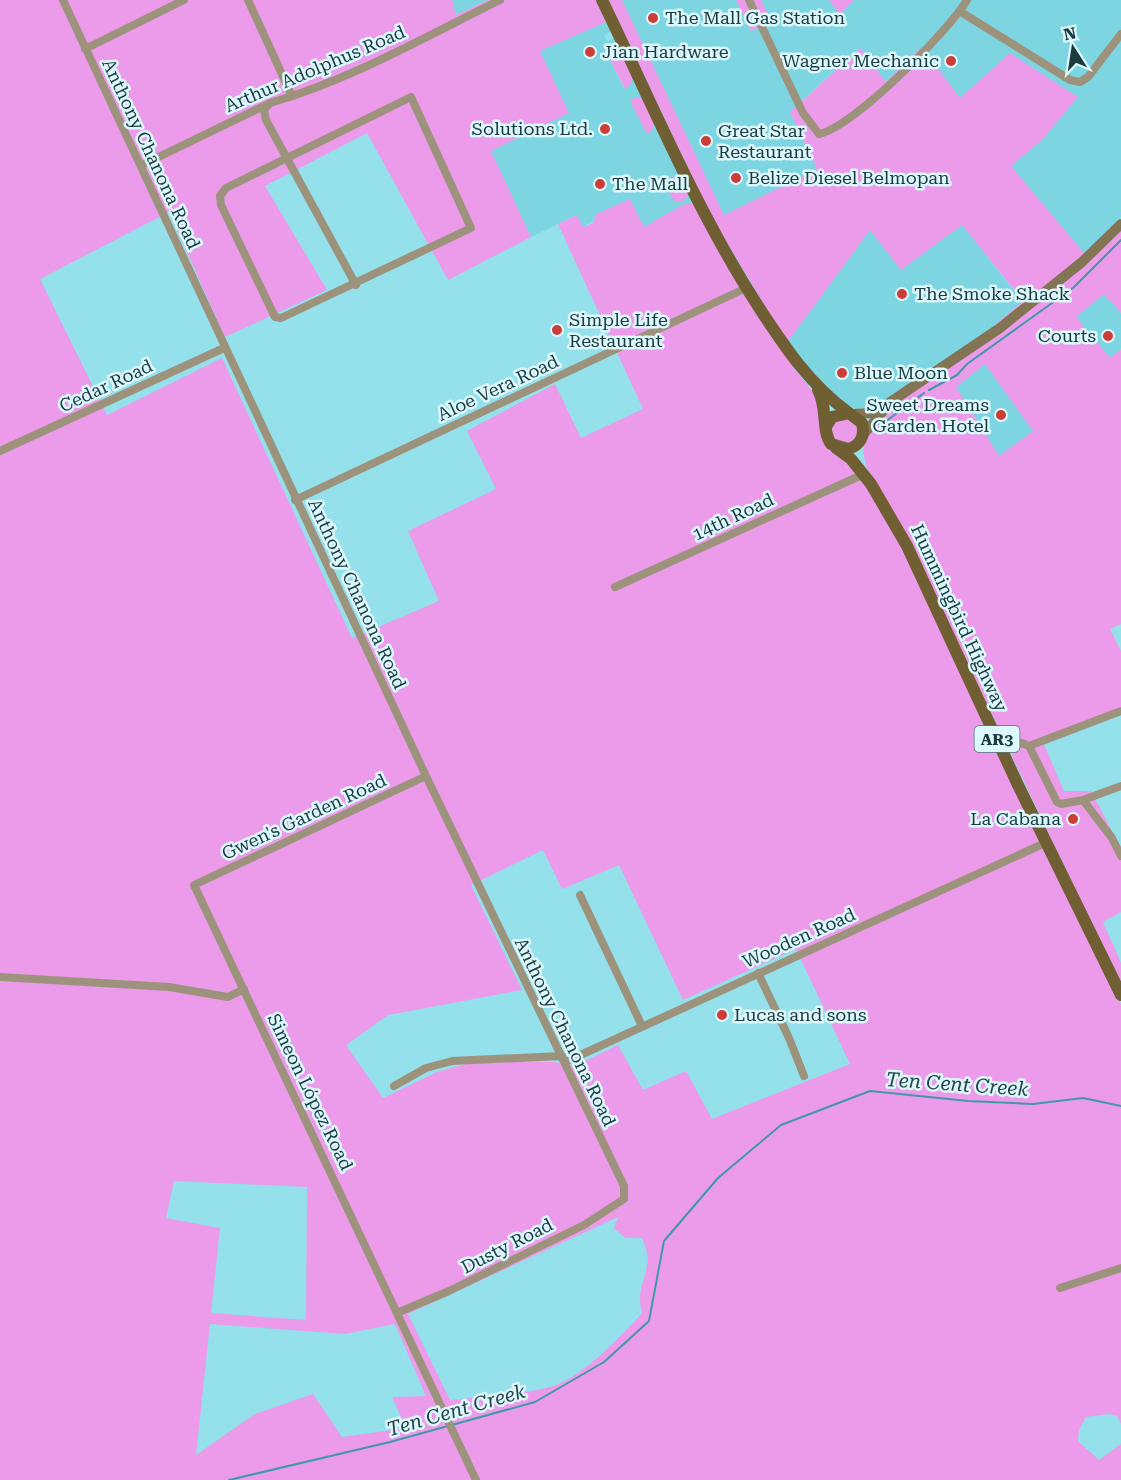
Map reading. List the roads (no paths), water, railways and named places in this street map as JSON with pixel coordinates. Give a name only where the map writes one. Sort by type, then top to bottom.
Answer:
[{"type":"main road","points":[[602,0],[715,235],[788,353],[812,382],[823,402],[828,439],[836,448],[853,447],[891,403]]},
{"type":"main road","points":[[826,427],[832,417],[851,413],[872,413],[891,403],[1000,328],[1082,262],[1121,224]]},
{"type":"main road","points":[[812,382],[862,423],[862,437]]},
{"type":"main road","name":"Hummingbird Highway","points":[[862,437],[862,460],[868,479],[907,546],[1046,843],[1121,995]]},
{"type":"main road","name":"Hummingbird Highway","points":[[836,448],[868,479]]},
{"type":"street","name":"Anthony Chanona Road","points":[[63,0],[135,155],[142,165],[295,500],[624,1186],[624,1199]]},
{"type":"street","points":[[86,49],[184,0]]},
{"type":"street","points":[[248,0],[292,96]]},
{"type":"street","name":"Arthur Adolphus Road","points":[[142,165],[270,103],[372,64],[500,0]]},
{"type":"street","points":[[749,0],[803,113],[819,134],[831,132],[892,82],[928,49],[961,12],[967,0]]},
{"type":"street","points":[[961,12],[1070,80],[1080,82],[1089,77],[1120,37]]},
{"type":"street","points":[[411,98],[471,228],[356,285],[281,318],[275,317],[221,205],[220,195],[226,188],[411,98]]},
{"type":"street","points":[[270,103],[264,110],[266,120],[356,285]]},
{"type":"street","name":"Aloe Vera Road","points":[[295,500],[746,288]]},
{"type":"street","name":"Cedar Road","points":[[0,451],[224,348]]},
{"type":"street","name":"14th Road","points":[[615,587],[868,479]]},
{"type":"street","points":[[1029,746],[1121,711]]},
{"type":"street","points":[[1001,748],[1022,743],[1029,746],[1057,802],[1065,805],[1121,786]]},
{"type":"street","name":"Gwen's Garden Road","points":[[194,885],[426,776]]},
{"type":"street","points":[[1083,800],[1112,838],[1121,856]]},
{"type":"street","name":"Wooden Road","points":[[564,1059],[1046,843]]},
{"type":"street","name":"Simeon López Road","points":[[194,885],[399,1312],[402,1328],[476,1480]]},
{"type":"street","points":[[580,895],[642,1026]]},
{"type":"street","points":[[758,973],[804,1076]]},
{"type":"street","points":[[0,977],[169,987],[228,997],[244,989]]},
{"type":"street","points":[[394,1086],[426,1068],[452,1061],[564,1059]]},
{"type":"street","name":"Dusty Road","points":[[399,1312],[449,1291],[584,1225],[624,1199]]},
{"type":"street","points":[[1060,1288],[1121,1268]]},
{"type":"waterway","points":[[929,390],[957,375],[967,364],[1073,288],[1121,240]]},
{"type":"waterway","points":[[881,425],[924,393]]},
{"type":"waterway","name":"Ten Cent Creek","points":[[229,1480],[390,1442],[535,1402],[604,1362],[649,1321],[664,1241],[718,1178],[781,1125],[870,1091],[968,1101],[1033,1104],[1083,1098],[1121,1106]]},
{"type":"place","name":"The Mall Gas Station","points":[[653,18]]},
{"type":"place","name":"Jian Hardware","points":[[590,52]]},
{"type":"place","name":"Wagner Mechanic","points":[[951,61]]},
{"type":"place","name":"Solutions Ltd.","points":[[605,129]]},
{"type":"place","name":"Great Star Restaurant","points":[[706,141]]},
{"type":"place","name":"Belize Diesel Belmopan","points":[[736,178]]},
{"type":"place","name":"The Mall","points":[[600,184]]},
{"type":"place","name":"The Smoke Shack","points":[[902,294]]},
{"type":"place","name":"Simple Life Restaurant","points":[[557,330]]},
{"type":"place","name":"Courts","points":[[1108,336]]},
{"type":"place","name":"Blue Moon","points":[[842,373]]},
{"type":"place","name":"Sweet Dreams Garden Hotel","points":[[1001,415]]},
{"type":"place","name":"La Cabana","points":[[1073,819]]},
{"type":"place","name":"Lucas and sons","points":[[722,1015]]}]
